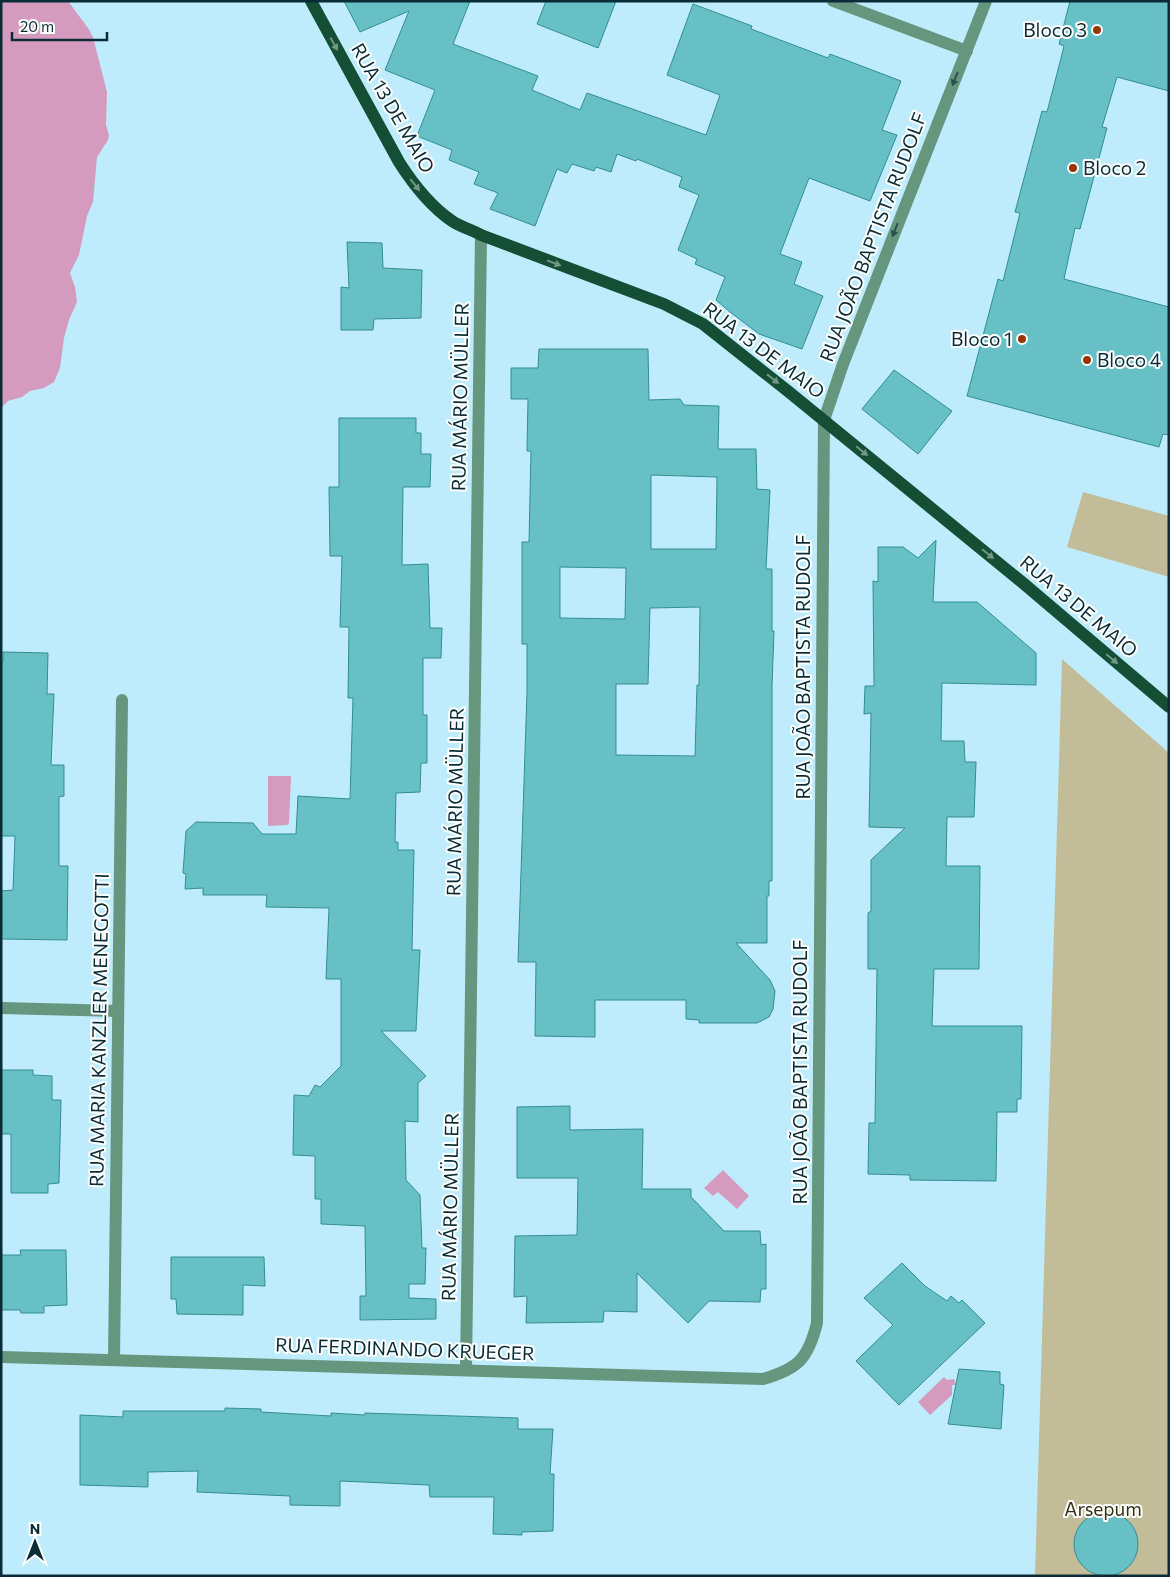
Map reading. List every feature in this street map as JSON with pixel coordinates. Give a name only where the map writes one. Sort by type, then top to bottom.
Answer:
[{"type":"main road","name":"RUA 13 DE MAIO","points":[[311,1],[409,178],[439,210],[454,222],[481,235],[664,304],[702,324],[824,420],[1023,583],[1169,707]]},
{"type":"street","points":[[833,1],[966,51]]},
{"type":"street","name":"RUA JOÃO BAPTISTA RUDOLF","points":[[802,1360],[812,1344],[817,1323],[824,420],[843,364],[986,1]]},
{"type":"street","name":"RUA MÁRIO MÜLLER","points":[[466,1370],[481,235]]},
{"type":"street","name":"RUA MARIA KANZLER MENEGOTTI","points":[[114,1360],[122,700]]},
{"type":"street","points":[[1,1008],[118,1011]]},
{"type":"street","name":"RUA FERDINANDO KRUEGER","points":[[1,1357],[763,1379],[784,1373],[802,1360]]},
{"type":"green space","points":[[1083,492],[1169,516],[1169,577],[1067,547]]},
{"type":"green space","name":"Arsepum","points":[[1062,659],[1169,753],[1169,1576],[1035,1576]]},
{"type":"shaded area","points":[[1,1],[68,1],[93,37],[107,92],[106,125],[109,135],[108,140],[97,157],[93,202],[87,216],[79,255],[70,273],[75,287],[77,302],[64,338],[60,368],[54,382],[44,388],[30,391],[22,397],[8,401],[1,408]]},
{"type":"shaded area","points":[[268,776],[291,776],[289,823],[287,825],[268,826]]},
{"type":"shaded area","points":[[723,1170],[749,1196],[737,1209],[718,1192],[713,1196],[704,1188]]},
{"type":"shaded area","points":[[944,1377],[947,1380],[954,1379],[956,1385],[952,1385],[952,1395],[930,1415],[918,1402]]},
{"type":"building","points":[[344,1],[470,1],[453,44],[538,76],[532,90],[580,110],[587,93],[706,135],[720,95],[667,75],[693,4],[752,26],[751,29],[828,58],[830,54],[901,81],[882,130],[897,135],[870,201],[809,178],[780,254],[802,262],[794,284],[823,296],[802,349],[759,334],[730,312],[716,300],[725,277],[695,264],[697,259],[678,250],[699,195],[679,187],[682,177],[637,159],[636,161],[617,154],[611,172],[596,167],[594,171],[572,164],[567,173],[557,169],[535,226],[490,209],[498,193],[474,184],[479,172],[449,160],[452,150],[417,136],[435,90],[385,70],[409,11],[360,32]]},
{"type":"building","points":[[546,1],[616,1],[598,48],[537,24]]},
{"type":"building","points":[[1070,1],[1169,1],[1169,91],[1117,77],[1102,127],[1107,128],[1080,229],[1075,228],[1064,279],[1169,307],[1169,435],[1163,434],[1159,447],[967,396],[998,279],[1003,281],[1020,213],[1015,212],[1042,111],[1047,112],[1064,46],[1059,44]]},
{"type":"building","points":[[347,242],[382,243],[383,268],[422,270],[421,318],[374,319],[373,330],[341,330],[341,287],[349,288]]},
{"type":"building","points":[[539,349],[648,349],[649,400],[680,399],[684,405],[719,406],[718,449],[756,449],[757,489],[770,490],[766,569],[772,569],[772,631],[774,631],[772,686],[772,881],[769,881],[769,896],[767,896],[767,943],[736,943],[770,980],[775,991],[773,1009],[769,1017],[757,1023],[699,1023],[699,1020],[686,1019],[686,1000],[595,1000],[595,1037],[535,1036],[536,962],[518,962],[527,693],[527,644],[522,644],[522,542],[529,542],[531,451],[527,451],[528,399],[511,399],[511,368],[538,368]],"holes":[[[651,475],[717,477],[716,549],[651,549]],[[560,567],[626,568],[625,619],[560,618]],[[700,607],[699,685],[697,685],[695,756],[616,755],[616,684],[648,684],[650,608]]]},
{"type":"building","points":[[894,370],[952,411],[918,454],[862,409]]},
{"type":"building","points":[[339,418],[416,418],[416,433],[421,433],[421,454],[431,454],[430,487],[403,487],[402,565],[428,564],[430,628],[442,628],[441,658],[423,658],[423,715],[427,715],[427,763],[421,763],[420,792],[396,793],[395,842],[398,842],[398,850],[414,850],[412,950],[420,950],[416,1031],[381,1031],[426,1076],[418,1083],[418,1122],[405,1121],[406,1180],[420,1195],[422,1248],[426,1248],[425,1284],[409,1284],[409,1298],[436,1299],[436,1319],[360,1320],[360,1296],[366,1296],[365,1226],[321,1224],[321,1199],[315,1199],[315,1156],[293,1155],[294,1095],[309,1096],[315,1085],[320,1087],[341,1066],[341,979],[326,979],[329,908],[266,907],[267,895],[203,895],[203,888],[185,889],[186,874],[183,873],[186,831],[196,822],[253,823],[262,834],[296,834],[298,796],[350,799],[353,698],[348,698],[349,627],[340,627],[342,556],[330,556],[329,487],[339,487]]},
{"type":"building","points":[[936,540],[933,602],[977,602],[1036,653],[1036,685],[942,683],[941,741],[964,741],[965,762],[976,762],[974,817],[947,817],[946,866],[980,866],[979,969],[934,969],[932,1026],[1022,1026],[1021,1099],[1017,1099],[1017,1112],[997,1112],[996,1181],[910,1180],[910,1175],[868,1174],[869,1123],[875,1123],[877,969],[868,969],[868,913],[871,911],[871,860],[905,828],[869,827],[871,713],[864,714],[865,686],[874,686],[873,581],[878,582],[878,547],[903,547],[918,558]]},
{"type":"building","points":[[3,652],[48,653],[47,694],[54,694],[51,765],[64,765],[64,796],[59,797],[59,866],[68,866],[67,940],[1,939],[1,891],[13,890],[15,836],[1,836],[1,662],[3,662]]},
{"type":"building","points":[[1,1070],[33,1070],[33,1075],[52,1076],[52,1100],[61,1100],[59,1183],[48,1184],[48,1193],[11,1193],[11,1134],[1,1134]]},
{"type":"building","points":[[570,1106],[570,1130],[643,1129],[642,1189],[691,1189],[691,1197],[724,1231],[760,1231],[761,1245],[766,1244],[766,1289],[761,1289],[760,1302],[709,1301],[688,1323],[637,1273],[637,1312],[604,1311],[603,1322],[526,1323],[527,1296],[514,1297],[515,1236],[577,1235],[578,1178],[517,1178],[517,1107]]},
{"type":"building","points":[[20,1250],[66,1250],[67,1305],[44,1306],[44,1313],[21,1313],[20,1310],[1,1310],[1,1255],[21,1255]]},
{"type":"building","points":[[171,1257],[264,1257],[265,1286],[243,1285],[243,1315],[177,1314],[176,1299],[171,1299]]},
{"type":"building","points":[[902,1263],[925,1286],[947,1301],[951,1296],[959,1303],[962,1300],[985,1323],[899,1405],[856,1361],[893,1325],[864,1298]]},
{"type":"building","points":[[959,1369],[1000,1372],[1000,1384],[1004,1385],[1001,1429],[948,1424]]},
{"type":"building","points":[[225,1408],[261,1409],[261,1412],[331,1416],[331,1413],[365,1415],[365,1413],[518,1418],[518,1429],[553,1429],[550,1474],[554,1474],[553,1531],[522,1532],[522,1535],[493,1534],[494,1497],[430,1497],[429,1485],[340,1481],[340,1506],[290,1505],[290,1496],[197,1492],[198,1471],[148,1472],[148,1487],[80,1485],[80,1415],[123,1417],[123,1411],[225,1411]]},
{"type":"building","points":[[1106,1512],[1124,1518],[1132,1526],[1138,1544],[1132,1562],[1124,1570],[1106,1576],[1088,1570],[1080,1562],[1074,1544],[1080,1526],[1088,1518]]},
{"type":"place","name":"Bloco 3","points":[[1097,30]]},
{"type":"place","name":"Bloco 2","points":[[1073,168]]},
{"type":"place","name":"Bloco 1","points":[[1022,339]]},
{"type":"place","name":"Bloco 4","points":[[1087,360]]}]
